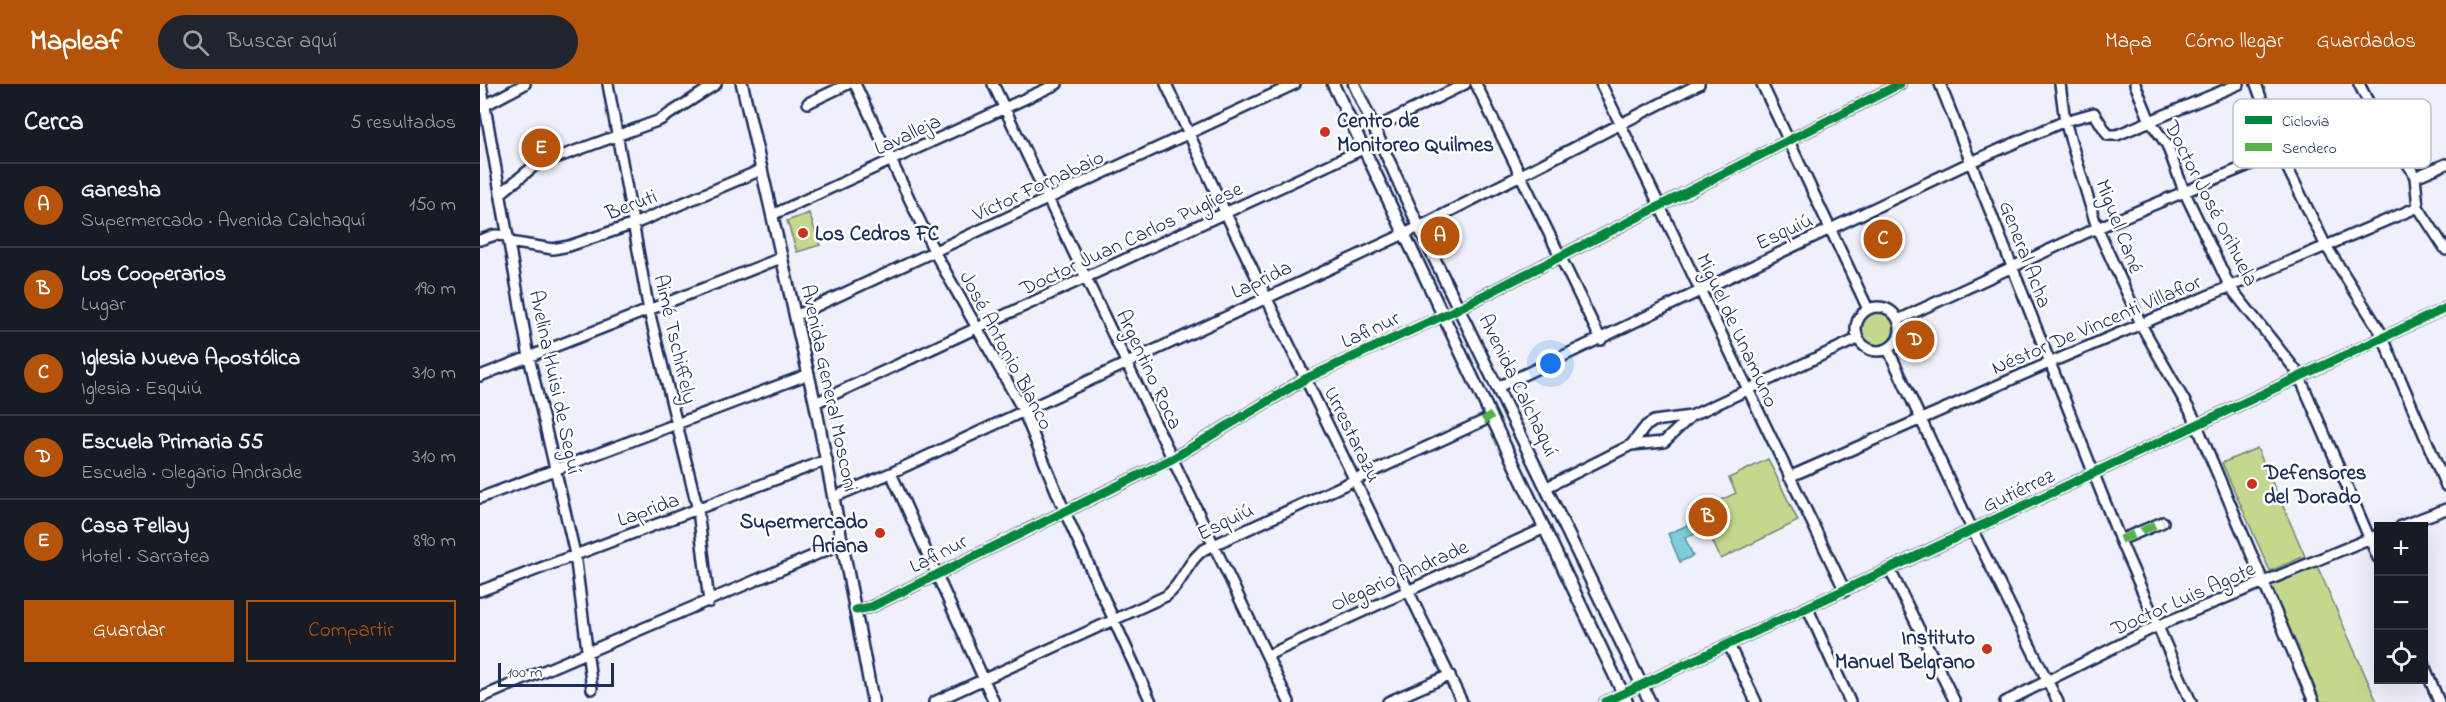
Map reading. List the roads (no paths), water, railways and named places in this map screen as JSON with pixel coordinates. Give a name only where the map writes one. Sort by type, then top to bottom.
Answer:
[{"type":"main road","name":"Avenida General Mosconi","points":[[742,84],[809,374],[873,702]]},
{"type":"main road","name":"Avenida Calchaquí","points":[[1333,84],[1625,698]]},
{"type":"main road","name":"Avenida Calchaquí","points":[[1354,84],[1419,227],[1650,702]]},
{"type":"street","name":"Avelina Huisi de Seguí","points":[[481,84],[482,107],[530,357],[575,555],[592,688]]},
{"type":"street","points":[[482,107],[525,84]]},
{"type":"street","name":"Aimé Tschiffely","points":[[608,84],[649,311],[698,510],[709,602]]},
{"type":"street","points":[[500,194],[534,166],[669,116],[716,84]]},
{"type":"street","points":[[808,103],[848,84]]},
{"type":"street","name":"José Antonio Blanco","points":[[855,84],[935,253],[1023,410],[1064,510],[1151,702]]},
{"type":"street","name":"Argentino Roca","points":[[993,84],[1289,702]]},
{"type":"street","name":"Lavalleja","points":[[771,215],[892,162],[1057,84]]},
{"type":"street","name":"Urrestarazu","points":[[1166,84],[1265,296],[1356,479],[1462,702]]},
{"type":"street","name":"Víctor Fornabaio","points":[[795,316],[1295,84]]},
{"type":"street","points":[[1375,128],[1466,84]]},
{"type":"street","points":[[1476,84],[1601,340]]},
{"type":"street","name":"Miguel de Unamuno","points":[[1601,84],[1747,392],[1845,591]]},
{"type":"street","name":"Laprida","points":[[834,497],[891,473],[1265,296],[1419,227],[1699,84]]},
{"type":"street","points":[[1762,84],[1868,309]]},
{"type":"street","name":"Lafinur","points":[[856,610],[871,607],[1064,510],[1172,459],[1305,378],[1460,308],[1900,84]]},
{"type":"street","name":"General Acha","points":[[1940,84],[2120,540],[2191,702]]},
{"type":"street","name":"Miguel Cané","points":[[2060,84],[2065,121],[2097,228],[2140,324],[2198,425],[2314,702]]},
{"type":"street","name":"Doctor José Orihuela","points":[[2135,84],[2150,121],[2167,145],[2184,191],[2230,287],[2301,378],[2374,537]]},
{"type":"street","points":[[2150,121],[2239,84]]},
{"type":"street","points":[[2256,84],[2261,99]]},
{"type":"street","points":[[2359,84],[2367,99]]},
{"type":"street","name":"Esquiú","points":[[1498,387],[1601,340],[1971,162],[2065,121],[2088,113],[2097,114],[2108,135],[2117,135],[2150,121]]},
{"type":"street","name":"Doctor Juan Carlos Pugliese","points":[[815,403],[1087,279],[1363,149]]},
{"type":"street","points":[[2415,177],[2446,164]]},
{"type":"street","points":[[1898,320],[2097,228],[2242,168]]},
{"type":"street","points":[[2287,168],[2326,246],[2384,338],[2446,486]]},
{"type":"street","points":[[2409,168],[2415,177],[2418,207],[2446,250]]},
{"type":"street","name":"Beruti","points":[[480,240],[495,235],[562,248],[634,224],[761,170]]},
{"type":"street","name":"Néstor De Vincenti Villaflor","points":[[1789,477],[2049,363],[2418,207]]},
{"type":"street","points":[[480,376],[781,258]]},
{"type":"street","points":[[1882,307],[1894,314],[1898,320],[1900,327],[1898,340],[1888,350],[1881,352],[1867,349],[1857,339],[1855,332],[1858,318],[1868,309],[1882,307]]},
{"type":"street","name":"Gutiérrez","points":[[1605,702],[1625,698],[1642,685],[2301,378],[2446,308]]},
{"type":"street","points":[[1631,445],[1646,426],[1654,421],[1691,416],[1857,339]]},
{"type":"street","points":[[1888,350],[1973,531],[2058,702]]},
{"type":"street","points":[[480,498],[809,374]]},
{"type":"street","points":[[1547,488],[1631,445],[1664,442],[1691,416]]},
{"type":"street","name":"Esquiú","points":[[934,702],[1170,593],[1197,555],[1214,545],[1483,421]]},
{"type":"street","name":"Laprida","points":[[480,591],[827,460]]},
{"type":"street","points":[[891,473],[994,702]]},
{"type":"street","points":[[2412,522],[2446,509]]},
{"type":"street","points":[[2120,540],[2163,522]]},
{"type":"street","name":"Olegario Andrade","points":[[1268,655],[1545,528]]},
{"type":"street","name":"Doctor Luis Agote","points":[[2005,702],[2157,626],[2374,537]]},
{"type":"street","points":[[480,698],[843,543]]},
{"type":"street","points":[[1890,570],[1955,702]]},
{"type":"street","points":[[1808,609],[1850,702]]},
{"type":"street","points":[[1729,645],[1756,702]]},
{"type":"street","points":[[1388,702],[1450,675]]},
{"type":"street","points":[[2428,675],[2439,702]]},
{"type":"water","points":[[1692,523],[1697,533],[1685,538],[1693,556],[1680,562],[1668,534]]},
{"type":"place","name":"Centro de Monitoreo Quilmes","points":[[1325,132]]},
{"type":"place","name":"Casa Fellay","points":[[541,148]]},
{"type":"place","name":"Los Cedros FC","points":[[803,233]]},
{"type":"place","name":"Ganesha","points":[[1440,236]]},
{"type":"place","name":"Iglesia Nueva Apostólica","points":[[1883,239]]},
{"type":"place","name":"Escuela Primaria 55","points":[[1915,340]]},
{"type":"place","name":"Defensores del Dorado","points":[[2252,484]]},
{"type":"place","name":"Los Cooperarios","points":[[1708,517]]},
{"type":"place","name":"Supermercado Ariana","points":[[880,533]]},
{"type":"place","name":"Instituto Manuel Belgrano","points":[[1987,649]]}]
